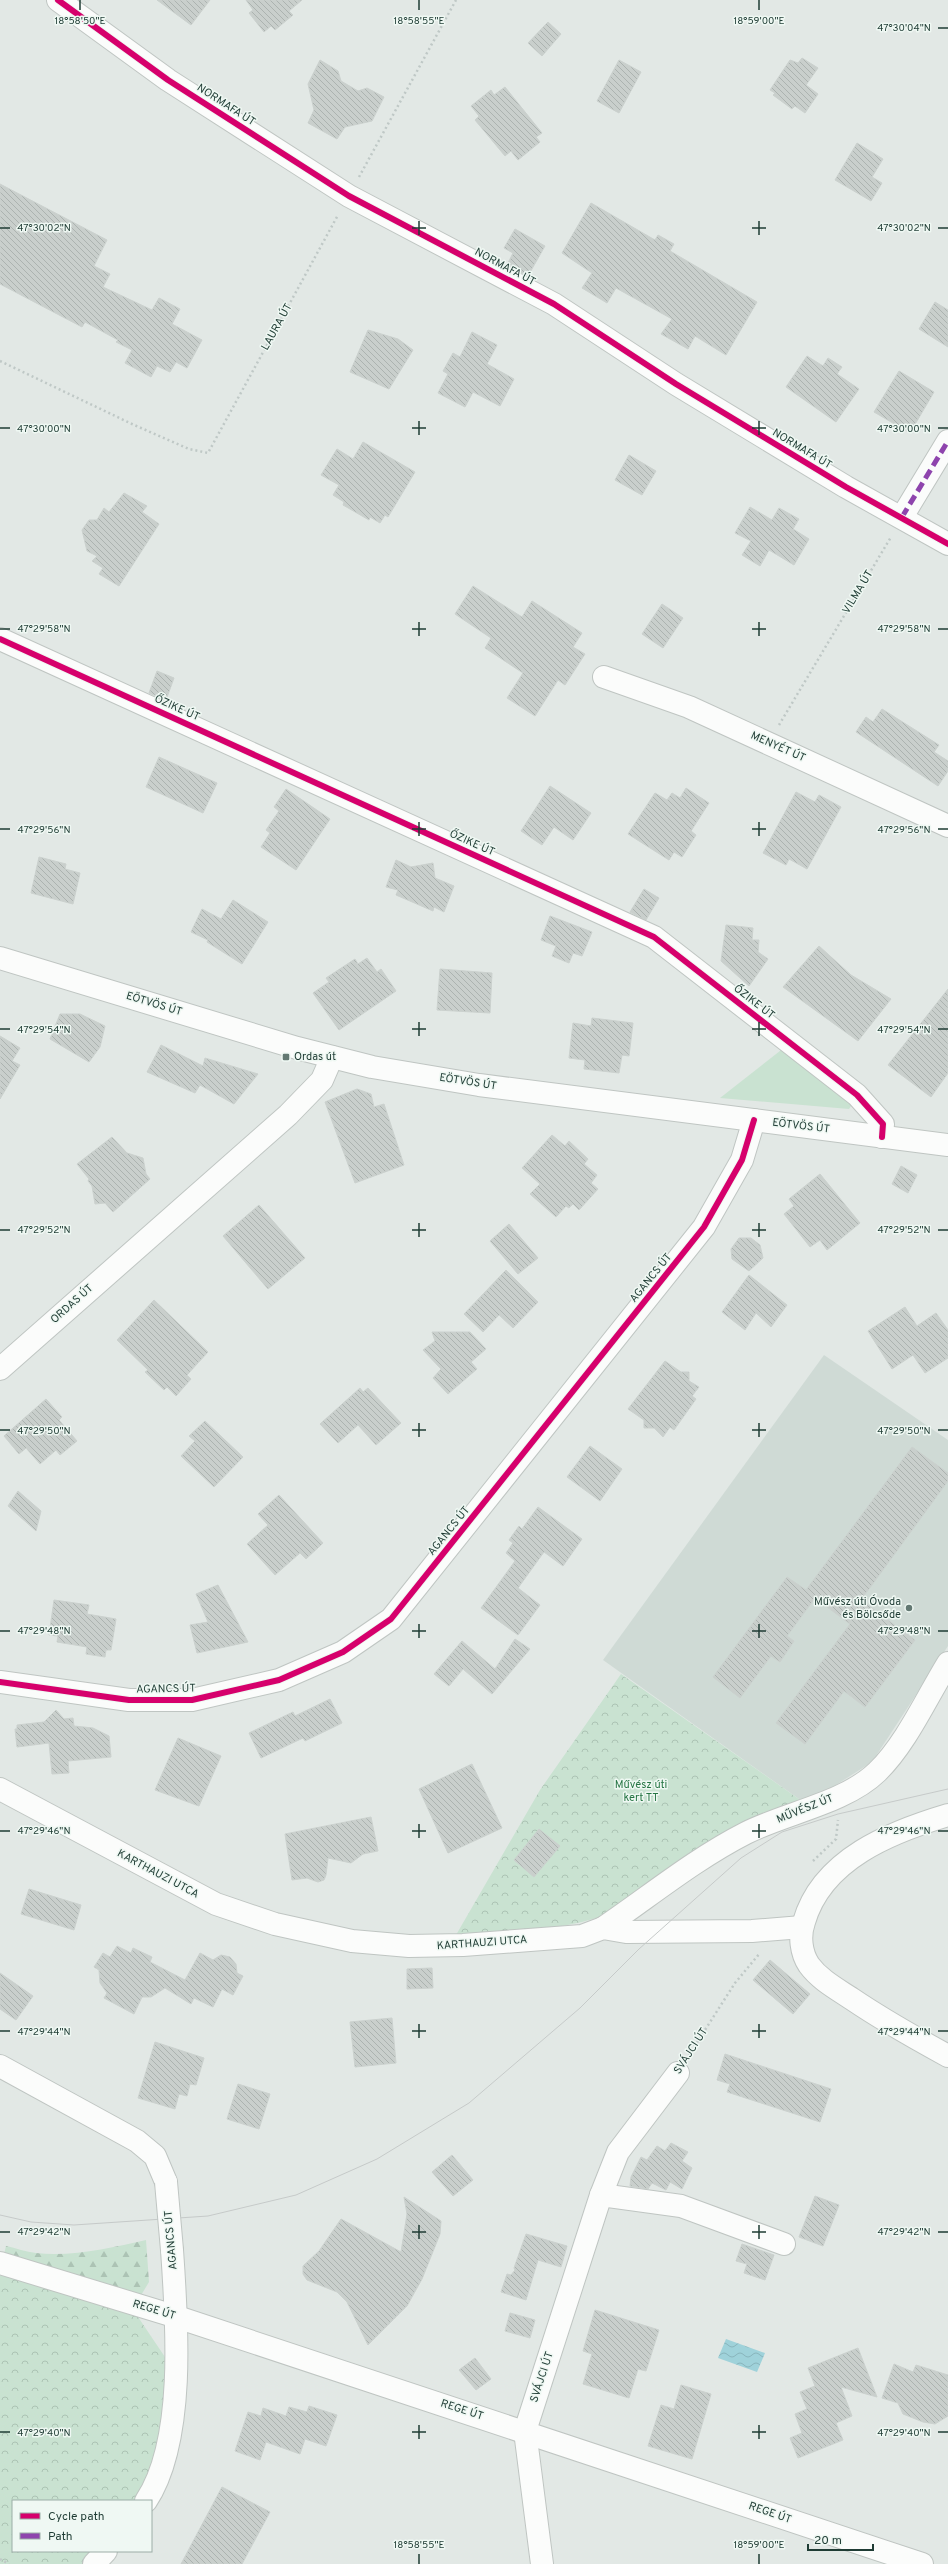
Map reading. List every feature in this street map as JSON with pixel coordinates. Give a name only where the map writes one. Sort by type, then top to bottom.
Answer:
[{"type":"street","name":"NORMAFA ÚT","points":[[58,0],[168,80],[349,196],[554,304],[676,384],[846,487],[948,544]]},
{"type":"street","points":[[902,517],[948,441]]},
{"type":"street","name":"ŐZIKE ÚT","points":[[0,639],[654,936],[857,1095],[883,1124],[882,1137]]},
{"type":"street","name":"MENYÉT ÚT","points":[[604,677],[689,707],[948,826]]},
{"type":"street","name":"EÖTVÖS ÚT","points":[[0,958],[332,1057],[372,1067],[479,1085],[948,1145]]},
{"type":"street","name":"ORDAS ÚT","points":[[0,1369],[288,1115],[322,1080],[332,1057]]},
{"type":"street","name":"AGANCS ÚT","points":[[0,1682],[129,1700],[192,1700],[279,1680],[343,1652],[391,1619],[704,1227],[742,1160],[754,1120]]},
{"type":"street","name":"MŰVÉSZ ÚT","points":[[603,1928],[717,1848],[748,1832],[818,1805],[877,1772],[896,1749],[948,1663]]},
{"type":"street","name":"KARTHAUZI UTCA","points":[[0,1789],[188,1891],[248,1916],[309,1933],[380,1945],[433,1946],[582,1936],[603,1928]]},
{"type":"street","points":[[948,1815],[892,1834],[846,1862],[819,1889],[807,1910],[802,1927],[801,1946],[809,1965],[826,1982],[884,2021],[948,2056]]},
{"type":"street","points":[[603,1928],[626,1932],[752,1931],[802,1927]]},
{"type":"street","name":"AGANCS ÚT","points":[[0,2066],[137,2141],[155,2156],[166,2182],[177,2317],[173,2409],[168,2444],[157,2484],[147,2500]]},
{"type":"street","name":"SVÁJCI ÚT","points":[[542,2564],[525,2431],[601,2195],[618,2152],[678,2073]]},
{"type":"street","points":[[601,2195],[681,2206],[784,2244]]},
{"type":"street","name":"REGE ÚT","points":[[0,2264],[177,2317],[525,2431],[922,2564]]},
{"type":"street","points":[[94,2564],[105,2552]]},
{"type":"path","points":[[0,2560],[9,2564]]},
{"type":"shaded area","points":[[824,1355],[948,1440],[948,1646],[872,1762],[806,1804],[603,1660]]},
{"type":"green space","points":[[785,1047],[853,1103],[849,1109],[720,1098]]},
{"type":"green space","name":"Művész úti kert TT","points":[[621,1674],[806,1804],[605,1915],[587,1921],[551,1928],[456,1935],[540,1790]]},
{"type":"green space","points":[[146,2240],[149,2282],[140,2297],[3,2258],[6,2246],[32,2252],[63,2254],[105,2249]]},
{"type":"green space","points":[[0,2275],[136,2314],[167,2360],[161,2438],[156,2467],[137,2500],[12,2500],[12,2552],[92,2552],[82,2564],[0,2564]]},
{"type":"water","points":[[726,2339],[765,2353],[757,2372],[718,2358]]},
{"type":"building","points":[[157,0],[210,0],[191,25]]},
{"type":"building","points":[[246,0],[302,0],[289,11],[293,15],[275,30],[271,26],[264,32],[249,13],[253,10]]},
{"type":"building","points":[[548,22],[561,34],[542,56],[528,43]]},
{"type":"building","points":[[802,58],[818,68],[806,85],[818,94],[805,113],[795,106],[792,109],[773,95],[775,93],[770,90],[790,60],[798,63]]},
{"type":"building","points":[[320,60],[338,71],[341,81],[358,91],[367,88],[384,97],[372,121],[345,127],[337,139],[308,123],[314,110],[308,84]]},
{"type":"building","points":[[619,60],[641,72],[619,113],[597,101]]},
{"type":"building","points":[[505,87],[542,133],[536,137],[540,142],[518,160],[511,151],[505,156],[475,120],[479,116],[471,106],[491,90],[494,95]]},
{"type":"building","points":[[857,143],[883,159],[872,177],[882,183],[871,201],[835,180]]},
{"type":"building","points":[[0,184],[107,240],[94,266],[110,274],[103,287],[152,310],[159,298],[180,309],[172,324],[202,340],[187,368],[176,362],[170,372],[157,366],[151,377],[125,363],[132,350],[116,342],[118,340],[85,322],[82,327],[0,284]]},
{"type":"building","points":[[591,203],[655,240],[658,235],[674,244],[670,251],[757,302],[726,355],[695,336],[688,349],[661,334],[672,319],[616,288],[607,303],[582,288],[592,273],[562,253]]},
{"type":"building","points":[[515,229],[545,246],[528,276],[507,265],[513,253],[504,248]]},
{"type":"building","points":[[935,302],[948,310],[948,347],[919,329]]},
{"type":"building","points":[[368,330],[398,339],[413,350],[389,389],[350,372]]},
{"type":"building","points":[[472,332],[497,345],[487,364],[514,379],[500,406],[473,392],[465,407],[438,393],[448,374],[443,371],[453,353],[460,357]]},
{"type":"building","points":[[807,356],[823,366],[828,358],[842,367],[837,374],[859,389],[836,422],[786,387]]},
{"type":"building","points":[[899,371],[934,392],[910,433],[874,412]]},
{"type":"building","points":[[363,442],[415,472],[388,517],[385,515],[380,523],[370,517],[369,520],[343,505],[344,502],[333,495],[339,485],[321,475],[337,449],[353,459]]},
{"type":"building","points":[[629,455],[656,471],[642,495],[615,480]]},
{"type":"building","points":[[124,493],[147,506],[142,512],[159,524],[119,586],[99,574],[103,568],[92,561],[97,556],[87,551],[82,530],[89,520],[97,520],[104,508],[109,512]]},
{"type":"building","points":[[750,507],[772,520],[779,508],[799,519],[793,529],[809,539],[794,565],[769,550],[760,566],[742,555],[751,541],[735,533]]},
{"type":"building","points":[[473,586],[522,617],[532,601],[582,633],[573,647],[585,654],[565,685],[558,680],[535,716],[507,698],[523,673],[485,648],[491,638],[455,614]]},
{"type":"building","points":[[662,604],[683,618],[663,648],[642,634]]},
{"type":"building","points":[[157,671],[174,678],[166,700],[149,693]]},
{"type":"building","points":[[882,709],[939,745],[934,752],[948,761],[948,771],[938,786],[856,732],[866,717],[873,722]]},
{"type":"building","points":[[159,757],[217,783],[203,813],[146,787]]},
{"type":"building","points":[[550,786],[591,813],[573,840],[554,827],[542,845],[521,831]]},
{"type":"building","points":[[686,788],[709,803],[691,831],[696,835],[682,857],[674,852],[669,860],[628,834],[655,793],[667,800],[672,793],[680,798]]},
{"type":"building","points":[[286,789],[330,819],[296,870],[261,847],[270,833],[266,830],[279,811],[274,807]]},
{"type":"building","points":[[796,792],[815,802],[819,795],[841,807],[807,869],[789,859],[786,865],[763,853]]},
{"type":"building","points":[[39,857],[66,864],[65,869],[80,873],[73,904],[31,893]]},
{"type":"building","points":[[396,860],[411,867],[433,863],[435,878],[454,886],[444,912],[434,907],[433,911],[396,895],[398,890],[386,887]]},
{"type":"building","points":[[644,889],[659,898],[646,920],[630,912]]},
{"type":"building","points":[[233,900],[268,922],[242,964],[207,942],[208,940],[191,932],[202,909],[221,919]]},
{"type":"building","points":[[550,916],[592,932],[582,956],[573,953],[569,963],[552,956],[556,946],[541,940]]},
{"type":"building","points":[[726,925],[753,928],[752,940],[759,940],[758,952],[768,959],[749,986],[721,961]]},
{"type":"building","points":[[819,946],[851,975],[891,999],[858,1041],[783,987]]},
{"type":"building","points":[[367,958],[377,972],[381,969],[396,991],[339,1030],[313,993],[329,982],[326,978],[355,959],[358,964]]},
{"type":"building","points":[[440,969],[492,973],[490,1013],[437,1010]]},
{"type":"building","points":[[948,989],[948,1073],[931,1097],[888,1065]]},
{"type":"building","points":[[60,1014],[80,1014],[105,1026],[100,1047],[89,1062],[50,1039]]},
{"type":"building","points":[[592,1018],[633,1023],[629,1056],[622,1055],[619,1073],[584,1069],[585,1060],[569,1058],[573,1023],[591,1026]]},
{"type":"building","points":[[0,1036],[20,1048],[12,1061],[20,1065],[0,1099]]},
{"type":"building","points":[[161,1045],[203,1066],[205,1058],[258,1074],[234,1104],[200,1085],[195,1093],[147,1072]]},
{"type":"building","points":[[357,1089],[371,1094],[374,1107],[384,1104],[404,1165],[355,1183],[325,1102]]},
{"type":"building","points":[[552,1135],[565,1146],[569,1141],[588,1159],[584,1164],[597,1175],[591,1183],[598,1189],[579,1210],[573,1204],[569,1208],[566,1206],[556,1217],[530,1194],[540,1184],[522,1168]]},
{"type":"building","points":[[112,1137],[127,1153],[143,1158],[146,1174],[150,1179],[113,1212],[105,1203],[95,1204],[92,1186],[88,1181],[89,1179],[77,1164]]},
{"type":"building","points":[[901,1166],[917,1175],[908,1193],[892,1184]]},
{"type":"building","points":[[820,1174],[860,1223],[827,1250],[820,1240],[810,1247],[784,1214],[794,1206],[789,1199]]},
{"type":"building","points":[[259,1205],[305,1258],[268,1289],[223,1236]]},
{"type":"building","points":[[509,1224],[538,1258],[518,1274],[490,1241]]},
{"type":"building","points":[[739,1238],[751,1238],[760,1245],[763,1258],[749,1271],[732,1259],[731,1249]]},
{"type":"building","points":[[506,1270],[538,1302],[513,1328],[499,1315],[483,1332],[464,1314]]},
{"type":"building","points":[[749,1275],[787,1305],[771,1327],[756,1313],[745,1330],[722,1312]]},
{"type":"building","points":[[154,1300],[208,1352],[187,1375],[191,1379],[176,1396],[167,1387],[164,1390],[145,1372],[148,1370],[117,1340]]},
{"type":"building","points":[[905,1307],[917,1326],[936,1313],[948,1330],[948,1358],[925,1373],[913,1355],[892,1369],[868,1331]]},
{"type":"building","points":[[432,1332],[470,1332],[486,1349],[471,1362],[477,1369],[448,1394],[433,1378],[441,1369],[423,1350],[435,1341]]},
{"type":"building","points":[[665,1361],[681,1372],[689,1372],[689,1381],[699,1387],[692,1396],[696,1399],[674,1430],[670,1427],[663,1437],[654,1428],[644,1428],[644,1420],[628,1409]]},
{"type":"building","points":[[360,1388],[363,1392],[368,1388],[401,1423],[376,1445],[358,1425],[338,1443],[320,1424]]},
{"type":"building","points":[[46,1399],[62,1417],[59,1420],[77,1441],[60,1455],[56,1450],[40,1464],[26,1448],[19,1454],[4,1436]]},
{"type":"building","points":[[205,1421],[243,1457],[214,1487],[181,1456],[195,1441],[189,1436]]},
{"type":"building","points":[[590,1446],[622,1469],[600,1501],[567,1477]]},
{"type":"building","points":[[912,1447],[948,1473],[948,1481],[861,1600],[915,1640],[865,1707],[844,1691],[805,1744],[776,1723],[850,1624],[815,1598],[787,1636],[794,1641],[780,1662],[771,1656],[740,1698],[713,1677],[787,1577],[806,1590]]},
{"type":"building","points":[[18,1491],[41,1511],[36,1531],[8,1506]]},
{"type":"building","points":[[279,1495],[323,1543],[306,1559],[300,1553],[275,1575],[247,1544],[268,1525],[258,1514]]},
{"type":"building","points":[[538,1507],[582,1539],[563,1566],[544,1552],[518,1588],[540,1605],[518,1635],[481,1608],[515,1561],[506,1553],[513,1543],[509,1540],[519,1526],[522,1529]]},
{"type":"building","points":[[218,1585],[248,1642],[197,1653],[190,1625],[208,1622],[196,1594]]},
{"type":"building","points":[[54,1600],[89,1605],[87,1614],[116,1619],[111,1650],[106,1650],[105,1657],[86,1654],[87,1647],[57,1642],[58,1636],[49,1635]]},
{"type":"building","points":[[515,1639],[530,1649],[492,1694],[463,1669],[449,1686],[434,1674],[462,1641],[495,1669]]},
{"type":"building","points":[[330,1699],[342,1723],[305,1741],[303,1738],[261,1758],[249,1733],[293,1712],[295,1716]]},
{"type":"building","points":[[56,1710],[64,1719],[73,1718],[74,1726],[93,1728],[109,1736],[111,1757],[68,1761],[69,1773],[52,1774],[49,1743],[17,1747],[15,1729],[17,1729],[17,1725],[44,1722]]},
{"type":"building","points":[[178,1738],[221,1756],[199,1806],[155,1790]]},
{"type":"building","points":[[472,1764],[502,1828],[448,1853],[419,1789]]},
{"type":"building","points":[[371,1817],[378,1851],[363,1854],[351,1863],[328,1858],[324,1880],[318,1882],[307,1878],[292,1880],[285,1834]]},
{"type":"building","points":[[539,1829],[560,1846],[534,1877],[514,1860]]},
{"type":"building","points":[[29,1889],[81,1905],[74,1930],[21,1914]]},
{"type":"building","points":[[117,1946],[131,1953],[133,1948],[152,1957],[150,1962],[185,1980],[200,1953],[213,1960],[221,1955],[230,1957],[236,1964],[237,1973],[243,1976],[233,1995],[222,1989],[213,2007],[194,1998],[191,2004],[165,1988],[151,1997],[142,1997],[134,2014],[104,1998],[107,1993],[100,1983],[99,1970],[94,1967],[103,1953],[110,1957]]},
{"type":"building","points":[[770,1960],[810,1994],[793,2014],[753,1980]]},
{"type":"building","points":[[432,1968],[433,1988],[407,1989],[407,1969]]},
{"type":"building","points":[[0,1973],[33,1996],[16,2020],[0,2009]]},
{"type":"building","points":[[392,2018],[396,2063],[355,2067],[350,2022]]},
{"type":"building","points":[[155,2042],[204,2058],[196,2085],[190,2084],[187,2096],[179,2094],[175,2109],[138,2098]]},
{"type":"building","points":[[725,2054],[831,2089],[820,2122],[727,2092],[730,2084],[717,2080]]},
{"type":"building","points":[[238,2084],[270,2094],[259,2129],[227,2119]]},
{"type":"building","points":[[671,2143],[688,2152],[682,2161],[692,2168],[682,2189],[670,2182],[666,2190],[652,2183],[648,2189],[630,2186],[631,2177],[641,2157],[647,2160],[657,2146],[665,2151]]},
{"type":"building","points":[[452,2155],[473,2180],[453,2196],[432,2172]]},
{"type":"building","points":[[815,2196],[839,2205],[823,2246],[799,2237]]},
{"type":"building","points":[[404,2197],[441,2221],[440,2234],[422,2279],[407,2306],[368,2345],[347,2302],[337,2292],[307,2280],[303,2274],[303,2266],[319,2251],[341,2219],[401,2252],[407,2214]]},
{"type":"building","points":[[526,2234],[567,2246],[561,2267],[538,2260],[526,2300],[501,2292],[507,2274],[511,2275],[515,2270],[514,2268]]},
{"type":"building","points":[[742,2244],[774,2255],[765,2280],[744,2273],[747,2264],[736,2261]]},
{"type":"building","points":[[595,2310],[659,2330],[646,2371],[638,2369],[629,2398],[583,2384],[592,2354],[583,2351]]},
{"type":"building","points":[[510,2313],[535,2320],[530,2338],[505,2331]]},
{"type":"building","points":[[858,2348],[877,2397],[841,2387],[852,2416],[836,2423],[843,2440],[798,2458],[790,2438],[802,2433],[795,2414],[807,2409],[800,2392],[815,2386],[808,2368]]},
{"type":"building","points":[[475,2358],[491,2379],[476,2390],[459,2370]]},
{"type":"building","points":[[894,2364],[913,2372],[916,2365],[948,2375],[948,2416],[935,2424],[923,2422],[903,2414],[898,2403],[882,2398]]},
{"type":"building","points":[[681,2385],[711,2394],[692,2459],[648,2446],[661,2405],[674,2409]]},
{"type":"building","points":[[309,2406],[337,2415],[326,2446],[305,2439],[300,2454],[266,2442],[260,2460],[235,2451],[248,2412],[261,2416],[263,2408],[286,2416],[289,2407],[307,2412]]},
{"type":"building","points":[[222,2487],[270,2512],[242,2564],[181,2564]]},
{"type":"tram line","points":[[0,2215],[31,2222],[74,2225],[208,2216],[296,2195],[377,2159],[469,2103],[580,2008],[639,1949],[741,1858],[782,1832],[838,1814],[948,1789]]},
{"type":"marked path","points":[[902,517],[948,441]]},
{"type":"cycle path","points":[[58,0],[168,80],[349,196],[554,304],[676,384],[846,487],[948,544]]},
{"type":"cycle path","points":[[0,639],[654,937],[857,1095],[883,1124],[882,1137]]},
{"type":"cycle path","points":[[0,1682],[129,1700],[192,1700],[279,1680],[343,1652],[391,1619],[704,1227],[742,1160],[754,1120]]},
{"type":"place","name":"Ordas út","points":[[286,1057]]},
{"type":"place","name":"Művész úti Óvoda és Bölcsőde","points":[[909,1608]]}]
